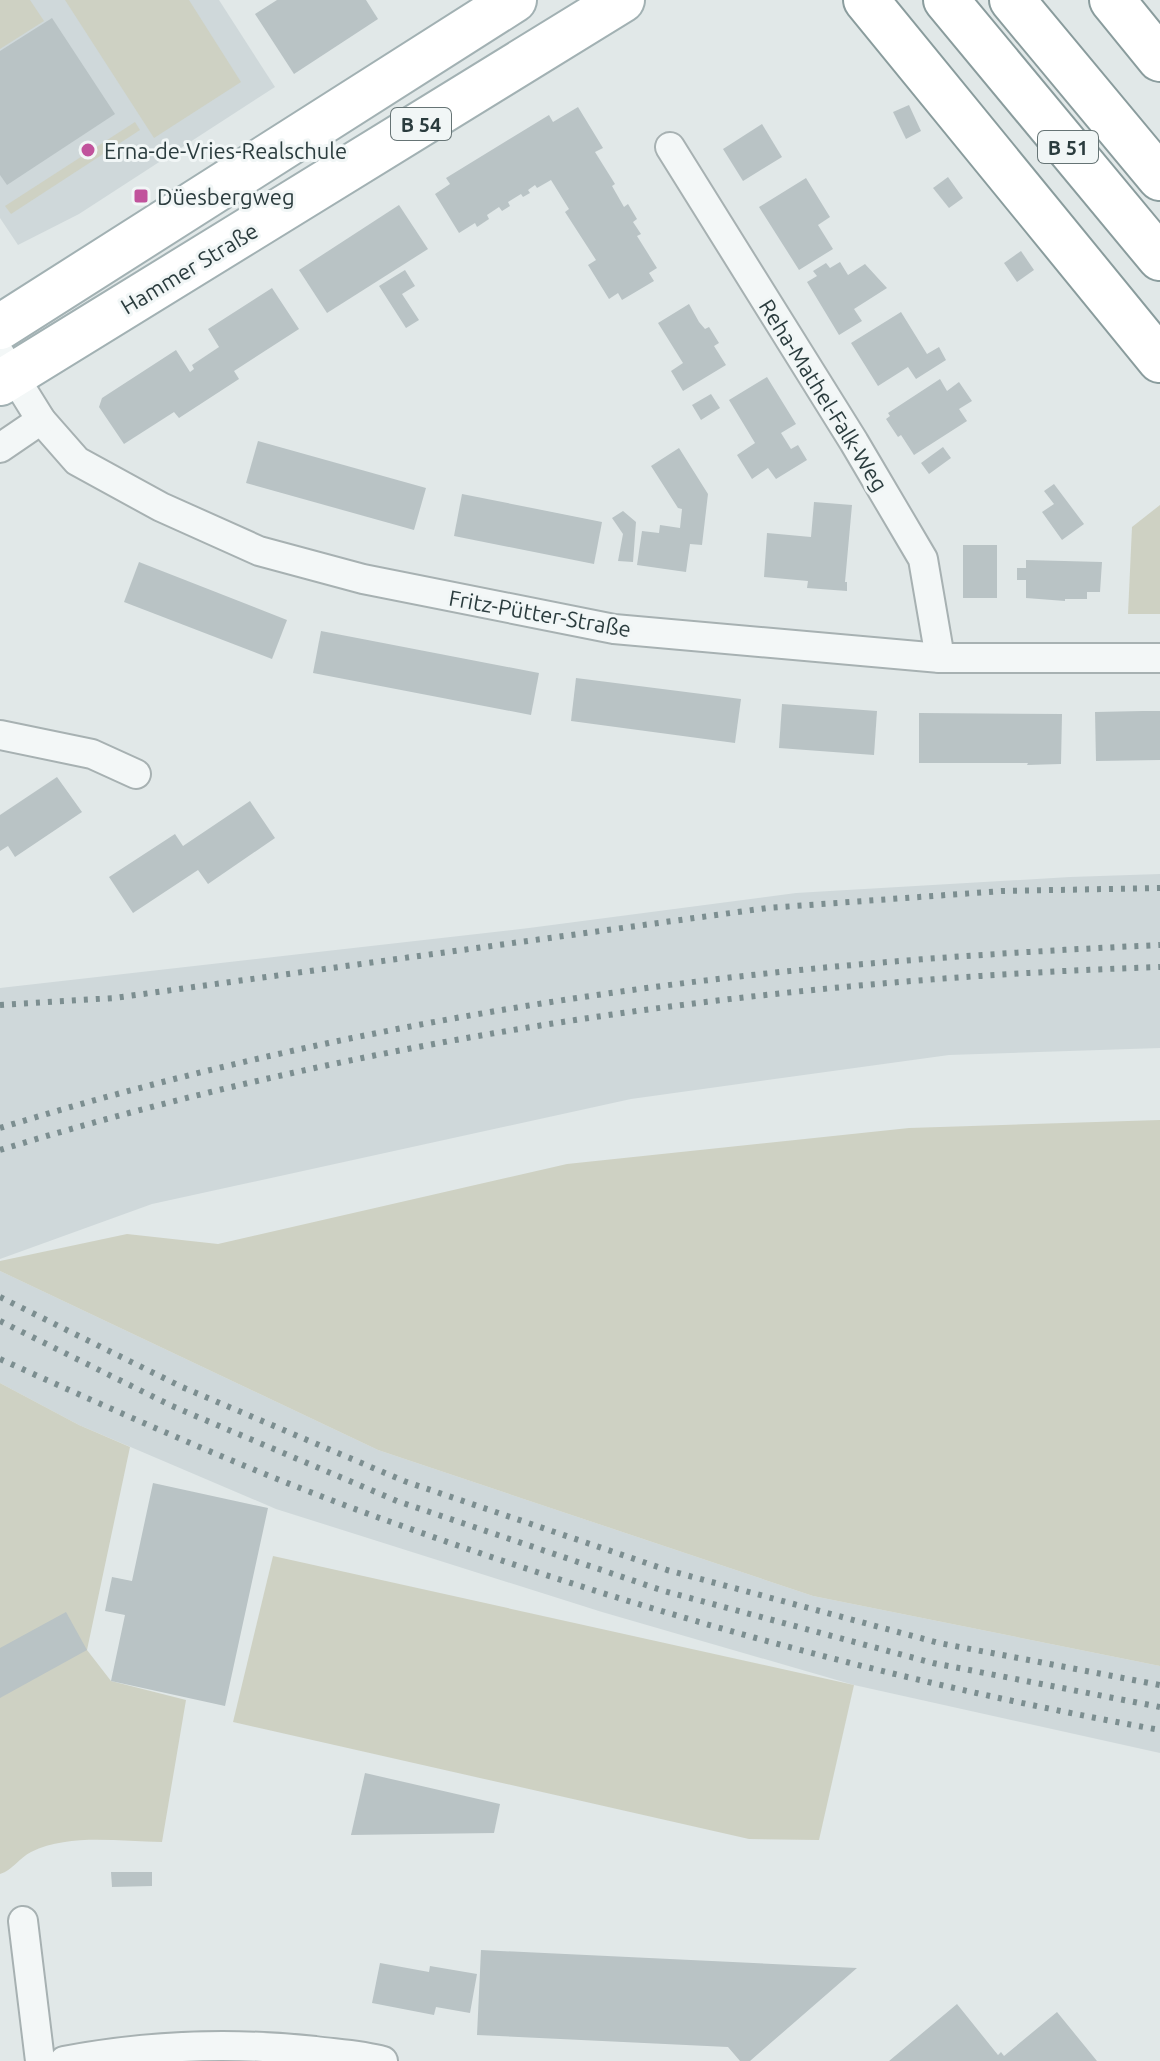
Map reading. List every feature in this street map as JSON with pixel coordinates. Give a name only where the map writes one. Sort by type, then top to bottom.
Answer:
[{"type":"main road","name":"B 54","points":[[0,327],[514,0]]},
{"type":"main road","name":"Hammer Straße","points":[[4,371],[622,0]]},
{"type":"main road","name":"B 51","points":[[946,0],[1160,258]]},
{"type":"main road","name":"B 51","points":[[1012,0],[1160,178]]},
{"type":"main road","points":[[1112,0],[1160,59]]},
{"type":"main road","points":[[870,3],[1160,360]]},
{"type":"street","name":"Reha-Mathel-Falk-Weg","points":[[670,147],[854,442],[923,559],[940,658]]},
{"type":"street","name":"Fritz-Pütter-Straße","points":[[4,371],[77,461],[161,507],[259,551],[363,579],[614,629],[940,658],[1160,658]]},
{"type":"street","points":[[0,448],[41,420]]},
{"type":"street","points":[[0,735],[92,754],[136,774]]},
{"type":"street","points":[[23,1921],[40,2061]]},
{"type":"street","points":[[64,2061],[113,2052],[185,2045],[291,2049],[383,2061]]},
{"type":"shaded area","name":"Erna-de-Vries-Realschule","points":[[0,0],[219,0],[275,87],[79,214],[18,245],[0,218]]},
{"type":"shaded area","points":[[0,0],[30,0],[44,21],[0,49]]},
{"type":"shaded area","points":[[65,0],[189,0],[241,82],[154,138]]},
{"type":"shaded area","points":[[135,122],[140,130],[11,214],[5,206]]},
{"type":"shaded area","points":[[1160,505],[1160,614],[1128,614],[1132,527]]},
{"type":"shaded area","points":[[1160,874],[1160,1048],[949,1055],[631,1099],[152,1204],[0,1259],[0,988],[529,928],[796,893]]},
{"type":"shaded area","points":[[1160,1120],[1160,1666],[813,1596],[378,1450],[0,1271],[0,1261],[127,1234],[218,1244],[567,1164],[909,1128]]},
{"type":"shaded area","points":[[0,1271],[378,1450],[813,1596],[1160,1666],[1160,1753],[854,1685],[602,1612],[276,1509],[79,1425],[0,1383]]},
{"type":"shaded area","points":[[0,1383],[79,1425],[130,1447],[87,1650],[111,1681],[186,1700],[162,1842],[62,1842],[31,1852],[0,1874]]},
{"type":"shaded area","points":[[273,1556],[854,1685],[819,1840],[749,1839],[233,1722]]},
{"type":"building","points":[[277,0],[366,0],[378,19],[294,74],[255,14]]},
{"type":"building","points":[[52,18],[115,114],[7,185],[0,175],[0,51]]},
{"type":"building","points":[[909,105],[921,131],[906,139],[893,112]]},
{"type":"building","points":[[578,107],[603,148],[595,152],[615,184],[612,186],[624,207],[628,204],[637,219],[633,222],[641,234],[637,236],[657,268],[649,273],[654,281],[622,300],[618,293],[609,299],[588,265],[596,260],[565,212],[569,209],[551,180],[537,188],[535,185],[528,190],[530,193],[523,197],[521,194],[508,202],[510,206],[502,211],[499,207],[477,227],[475,223],[459,233],[435,194],[450,184],[446,178],[549,115],[553,122]]},
{"type":"building","points":[[762,124],[782,157],[743,181],[723,149]]},
{"type":"building","points":[[948,177],[963,198],[949,208],[933,188]]},
{"type":"building","points":[[806,178],[830,217],[818,225],[833,249],[799,270],[759,207]]},
{"type":"building","points":[[399,205],[428,249],[327,313],[299,270]]},
{"type":"building","points":[[1021,251],[1034,270],[1017,282],[1004,263]]},
{"type":"building","points":[[840,262],[848,275],[865,264],[887,288],[854,309],[862,321],[839,335],[807,282],[817,276],[813,271],[826,263],[830,268]]},
{"type":"building","points":[[405,270],[415,286],[402,294],[419,320],[406,328],[379,286]]},
{"type":"building","points":[[272,288],[299,329],[234,371],[239,379],[179,418],[174,412],[124,444],[99,407],[102,398],[176,350],[190,372],[194,369],[192,365],[219,347],[208,329]]},
{"type":"building","points":[[689,304],[699,322],[705,329],[709,327],[719,343],[714,346],[726,365],[683,391],[671,371],[683,363],[658,323]]},
{"type":"building","points":[[901,312],[927,354],[939,347],[946,360],[916,379],[908,367],[878,386],[851,343]]},
{"type":"building","points":[[767,377],[796,424],[781,433],[791,449],[798,445],[807,460],[776,479],[768,468],[752,479],[737,455],[755,443],[729,400]]},
{"type":"building","points":[[940,379],[947,391],[959,382],[972,401],[959,409],[967,421],[914,455],[886,419],[890,416],[888,413]]},
{"type":"building","points":[[711,394],[720,408],[701,420],[692,405]]},
{"type":"building","points":[[258,441],[426,488],[414,530],[246,483]]},
{"type":"building","points":[[943,447],[951,458],[929,474],[921,463]]},
{"type":"building","points":[[679,448],[708,494],[702,545],[690,544],[686,572],[637,565],[642,531],[659,533],[660,525],[680,528],[682,509],[678,508],[651,466]]},
{"type":"building","points":[[1054,484],[1084,524],[1062,540],[1042,512],[1054,504],[1044,491]]},
{"type":"building","points":[[462,494],[602,522],[594,564],[454,536]]},
{"type":"building","points":[[814,502],[852,505],[845,582],[847,591],[807,588],[808,581],[764,577],[767,533],[811,537]]},
{"type":"building","points":[[623,511],[636,522],[633,562],[618,561],[623,534],[612,518]]},
{"type":"building","points":[[963,545],[997,545],[997,598],[963,598]]},
{"type":"building","points":[[1026,560],[1102,562],[1100,592],[1087,592],[1087,599],[1065,601],[1026,598],[1026,580],[1017,580],[1017,568],[1026,568]]},
{"type":"building","points":[[139,562],[287,620],[272,659],[124,602]]},
{"type":"building","points":[[321,631],[539,673],[531,715],[313,673]]},
{"type":"building","points":[[576,678],[741,699],[735,743],[571,721]]},
{"type":"building","points":[[782,704],[877,711],[874,755],[779,748]]},
{"type":"building","points":[[1160,711],[1160,760],[1096,761],[1095,712]]},
{"type":"building","points":[[919,713],[1062,714],[1061,764],[919,763]]},
{"type":"building","points":[[57,777],[82,812],[15,857],[8,846],[0,851],[0,815]]},
{"type":"building","points":[[250,801],[275,838],[208,884],[198,870],[133,913],[109,877],[175,834],[183,846]]},
{"type":"building","points":[[153,1483],[268,1508],[225,1706],[111,1681],[125,1615],[105,1611],[112,1577],[132,1581]]},
{"type":"building","points":[[66,1612],[87,1650],[0,1698],[0,1648]]},
{"type":"building","points":[[365,1773],[500,1804],[494,1833],[351,1835]]},
{"type":"building","points":[[111,1872],[152,1872],[152,1886],[112,1887]]},
{"type":"building","points":[[481,1950],[857,1968],[750,2061],[740,2061],[728,2047],[477,2035]]},
{"type":"building","points":[[380,1963],[429,1972],[430,1966],[477,1974],[470,2013],[436,2007],[434,2015],[372,2003]]},
{"type":"building","points":[[957,2004],[998,2055],[1001,2052],[1004,2056],[1057,2012],[1097,2061],[889,2061]]},
{"type":"railway","points":[[0,1005],[114,998],[767,908],[1002,891],[1160,888]]},
{"type":"railway","points":[[0,1128],[87,1102],[262,1058],[530,1005],[821,968],[990,954],[1160,945]]},
{"type":"railway","points":[[0,1150],[141,1110],[284,1075],[428,1045],[574,1020],[720,1000],[866,985],[1160,967]]},
{"type":"railway","points":[[0,1297],[182,1387],[404,1481],[667,1570],[939,1643],[1160,1685]]},
{"type":"railway","points":[[0,1321],[172,1406],[397,1501],[664,1591],[933,1663],[1160,1707]]},
{"type":"railway","points":[[0,1359],[292,1485],[580,1586],[867,1667],[1160,1730]]},
{"type":"place","name":"Erna-de-Vries-Realschule","points":[[88,150]]},
{"type":"place","name":"Düesbergweg","points":[[141,196]]}]
